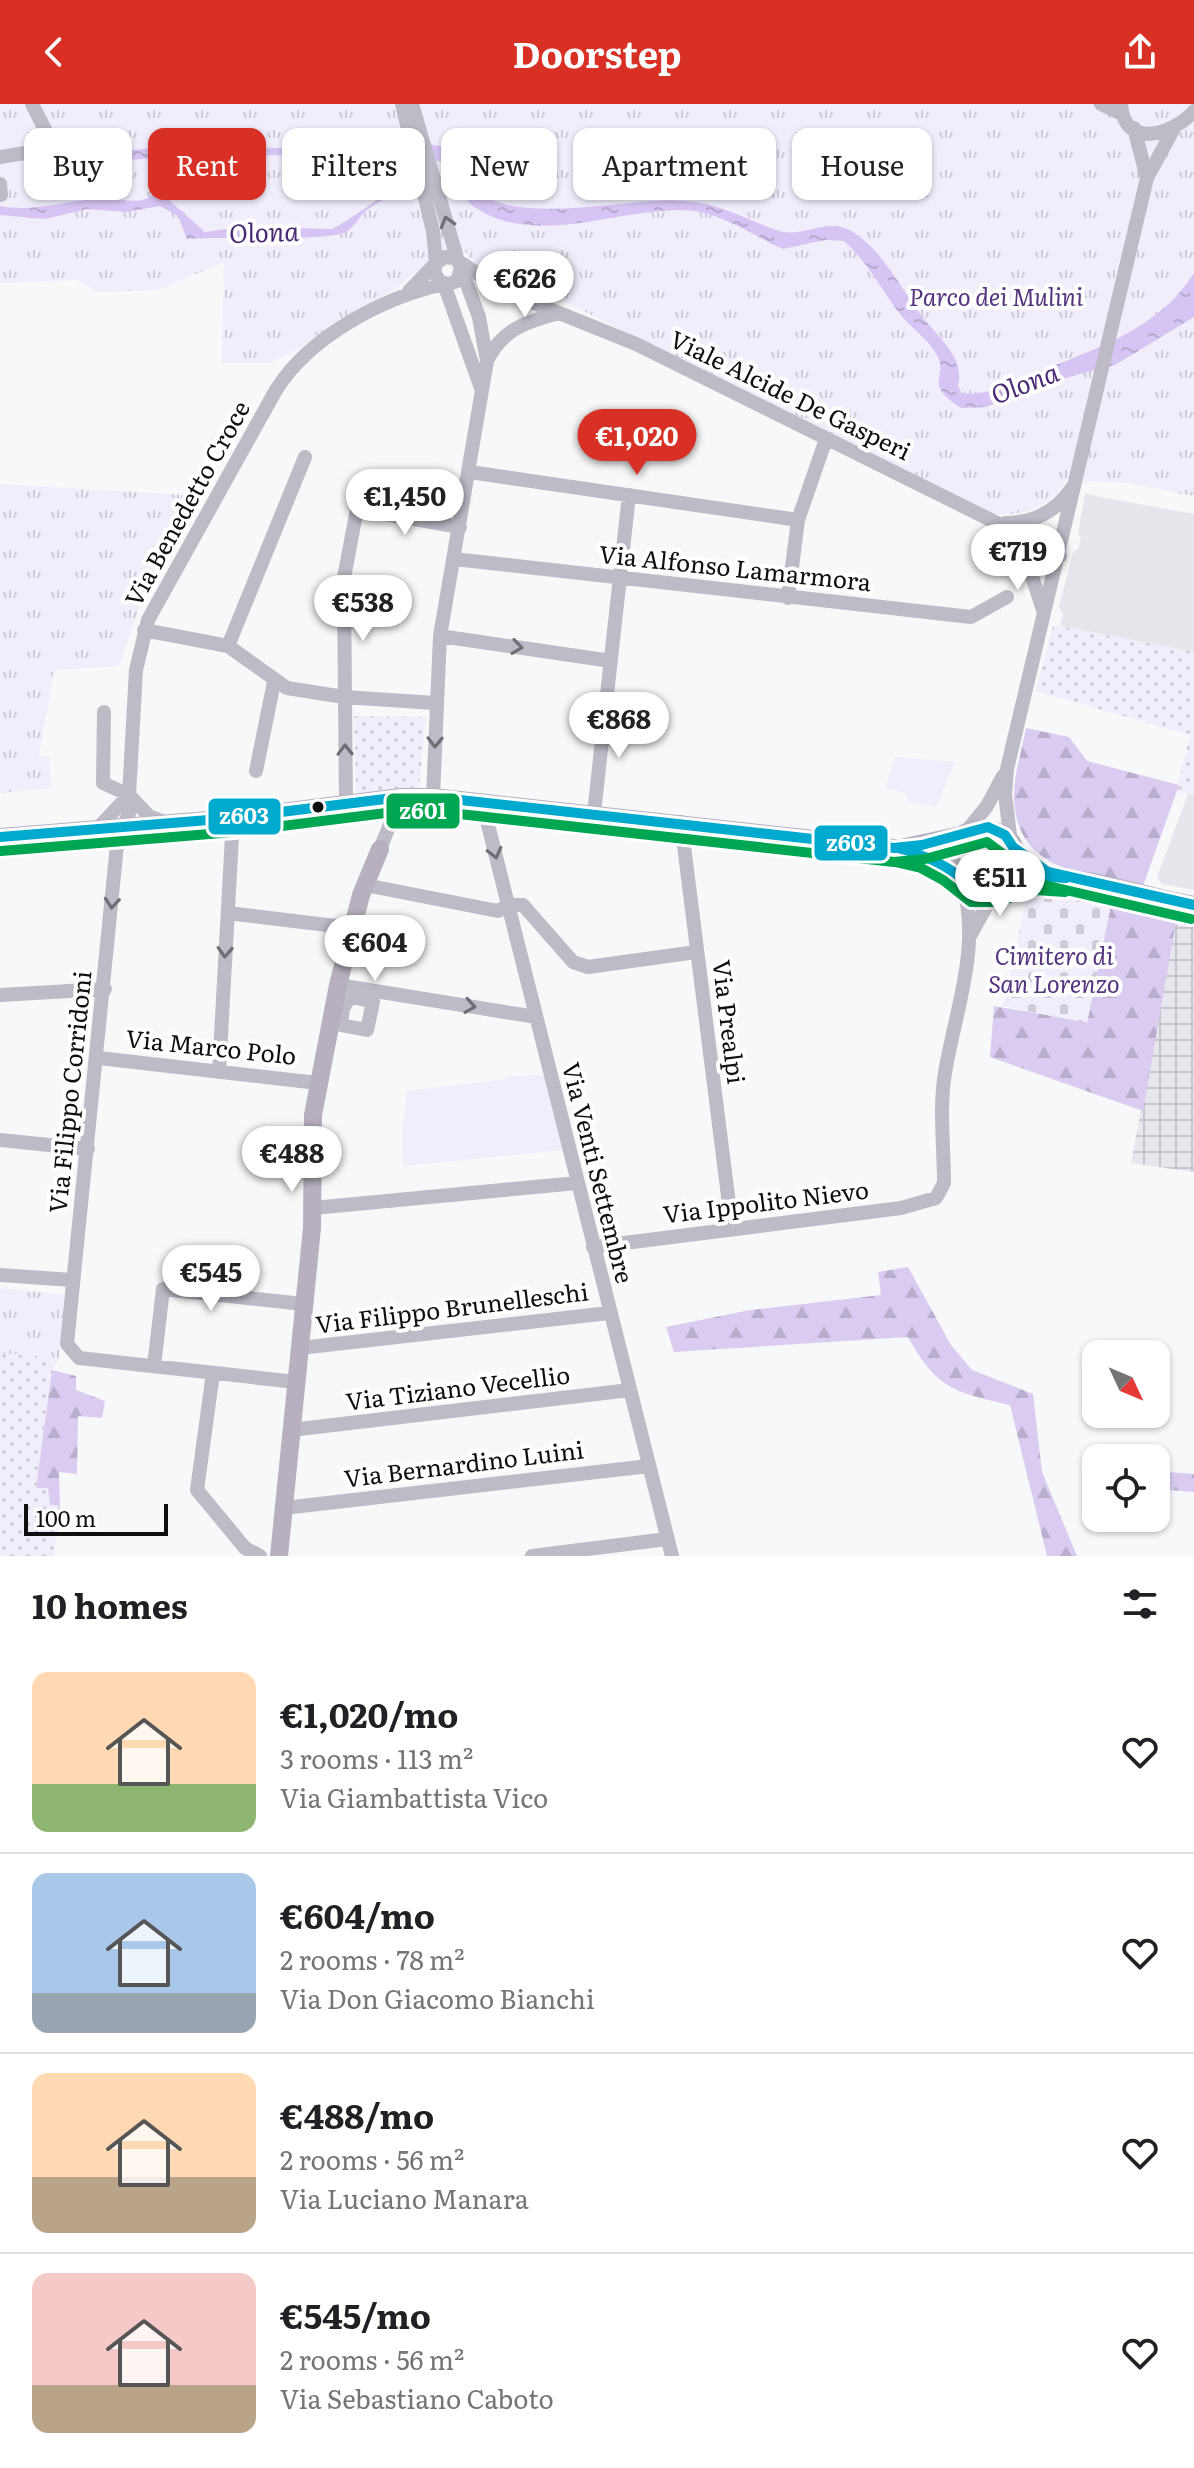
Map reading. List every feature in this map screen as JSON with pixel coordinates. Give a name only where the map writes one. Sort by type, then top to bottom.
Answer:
[{"type":"main road","points":[[0,837],[98,828],[124,810],[168,823],[401,797],[433,797],[681,822],[894,848],[926,855],[974,888],[1039,876],[1065,878],[1194,905]]},
{"type":"main road","points":[[894,848],[988,827],[1005,835],[1012,845],[1048,872],[1065,878]]},
{"type":"main road","points":[[959,878],[952,851],[963,834]]},
{"type":"main road","points":[[1001,884],[1015,860],[1012,845]]},
{"type":"main road","points":[[279,1556],[313,1208],[313,1115],[318,1083],[339,1007],[338,985],[352,928],[380,849]]},
{"type":"street","points":[[0,157],[37,155],[53,145],[32,104]]},
{"type":"street","points":[[1101,104],[1122,109],[1134,128],[1147,178]]},
{"type":"street","points":[[407,105],[430,184],[479,317],[487,361]]},
{"type":"street","points":[[1012,845],[1005,794],[1007,769],[1046,617],[1147,178],[1173,130],[1194,111]]},
{"type":"street","points":[[1134,128],[1154,135],[1173,130]]},
{"type":"street","points":[[0,184],[1,195]]},
{"type":"street","points":[[430,184],[436,263],[434,276],[446,284],[502,290]]},
{"type":"street","points":[[436,263],[449,257],[502,290]]},
{"type":"street","name":"Via Benedetto Croce","points":[[400,299],[436,263]]},
{"type":"street","points":[[446,284],[457,281],[460,264]]},
{"type":"street","points":[[446,284],[482,391]]},
{"type":"street","name":"Via Benedetto Croce","points":[[124,810],[136,670],[144,630],[161,592],[276,390],[296,363],[322,340],[400,299],[446,284]]},
{"type":"street","name":"Viale Alcide De Gasperi","points":[[502,290],[636,344],[997,523],[1050,544],[1060,556]]},
{"type":"street","points":[[433,797],[440,636],[487,361],[493,349],[510,331],[526,321],[561,313]]},
{"type":"street","points":[[788,598],[798,520],[826,439]]},
{"type":"street","points":[[228,646],[305,457]]},
{"type":"street","points":[[470,472],[798,520]]},
{"type":"street","points":[[997,523],[1018,523],[1043,516],[1063,502],[1076,483]]},
{"type":"street","points":[[594,813],[629,495]]},
{"type":"street","points":[[346,804],[343,586],[357,509],[460,527]]},
{"type":"street","name":"Viale Alcide De Gasperi","points":[[997,523],[1025,555],[1046,617]]},
{"type":"street","points":[[1025,555],[1052,560],[1060,556]]},
{"type":"street","name":"Via Alfonso Lamarmora","points":[[454,559],[971,617],[1007,597]]},
{"type":"street","points":[[144,630],[228,646],[274,682],[287,688],[344,697],[435,703]]},
{"type":"street","points":[[440,636],[611,661]]},
{"type":"street","points":[[256,771],[274,682]]},
{"type":"street","points":[[104,712],[103,783],[124,810],[168,823]]},
{"type":"street","points":[[963,834],[987,806],[1007,769]]},
{"type":"street","points":[[380,849],[401,797]]},
{"type":"street","name":"Via Venti Settembre","points":[[482,801],[672,1556]]},
{"type":"street","name":"Via Filippo Corridoni","points":[[124,810],[118,835],[99,1058],[67,1344],[79,1358],[154,1366]]},
{"type":"street","points":[[219,1072],[233,818]]},
{"type":"street","name":"Via Prealpi","points":[[681,822],[732,1228]]},
{"type":"street","points":[[959,878],[966,895],[969,938]]},
{"type":"street","points":[[969,938],[1001,884]]},
{"type":"street","points":[[365,885],[498,911],[518,903],[529,909],[573,962],[588,967],[696,952]]},
{"type":"street","points":[[228,913],[352,928]]},
{"type":"street","name":"Via Ippolito Nievo","points":[[593,1247],[901,1208],[931,1201],[940,1193],[944,1183],[944,1076],[969,938]]},
{"type":"street","points":[[338,985],[536,1017]]},
{"type":"street","points":[[0,995],[105,989]]},
{"type":"street","name":"Via Marco Polo","points":[[99,1058],[318,1083]]},
{"type":"street","points":[[0,1140],[88,1149]]},
{"type":"street","points":[[313,1208],[577,1183]]},
{"type":"street","points":[[0,1275],[72,1280]]},
{"type":"street","points":[[296,1382],[154,1366],[163,1289],[304,1304]]},
{"type":"street","name":"Via Filippo Brunelleschi","points":[[300,1348],[609,1313]]},
{"type":"street","points":[[213,1373],[197,1490],[245,1548],[260,1556]]},
{"type":"street","name":"Via Tiziano Vecellio","points":[[291,1430],[630,1390]]},
{"type":"street","name":"Via Bernardino Luini","points":[[284,1508],[649,1466]]},
{"type":"street","points":[[532,1556],[667,1539]]},
{"type":"shaded area","points":[[1085,494],[1194,514],[1194,652],[1060,626],[1063,614],[1059,607],[1073,552],[1078,549],[1081,537],[1078,534]]},
{"type":"shaded area","points":[[1188,794],[1194,795],[1194,890],[1162,884],[1157,877]]},
{"type":"shaded area","points":[[1177,916],[1194,919],[1194,1172],[1131,1163]]},
{"type":"green space","name":"Parco dei Mulini","points":[[0,104],[1194,104],[1194,496],[1127,483],[1066,480],[1051,498],[1035,509],[1015,514],[992,514],[537,288],[478,268],[465,251],[412,275],[394,290],[336,321],[300,348],[270,363],[222,363],[224,262],[158,290],[98,292],[77,280],[0,283]]},
{"type":"green space","points":[[0,484],[202,496],[143,596],[119,666],[54,670],[39,756],[49,757],[51,788],[0,793]]},
{"type":"green space","points":[[1053,625],[1194,652],[1194,795],[1176,792],[1190,735],[1036,691]]},
{"type":"green space","points":[[354,716],[426,717],[419,789],[356,794]]},
{"type":"green space","points":[[1026,728],[1069,737],[1087,761],[1179,785],[1143,886],[1078,873],[1040,855],[1027,841],[1018,821],[1014,796]]},
{"type":"green space","points":[[895,757],[955,762],[936,807],[906,801],[908,794],[885,788]]},
{"type":"green space","points":[[984,836],[1000,842],[1006,858],[1000,874],[984,880],[968,874],[962,858],[968,842]]},
{"type":"green space","name":"Cimitero di San Lorenzo","points":[[1029,888],[1111,905],[1087,1023],[1003,1006]]},
{"type":"green space","points":[[1111,905],[1177,916],[1143,1111],[990,1057],[994,1006],[1087,1022]]},
{"type":"green space","points":[[544,1075],[564,1150],[403,1166],[402,1135],[407,1091],[506,1079],[507,1076]]},
{"type":"green space","points":[[908,1267],[951,1345],[972,1370],[1033,1394],[1042,1472],[1077,1556],[1047,1556],[1010,1405],[949,1386],[928,1368],[908,1337],[674,1352],[666,1327],[750,1310],[881,1295],[878,1272]]},
{"type":"green space","points":[[0,1288],[66,1295],[59,1358],[0,1353]]},
{"type":"green space","points":[[0,1353],[59,1358],[52,1370],[36,1488],[48,1488],[50,1505],[60,1506],[54,1556],[0,1556]]},
{"type":"green space","points":[[52,1370],[76,1376],[76,1390],[105,1401],[102,1418],[78,1416],[77,1474],[59,1472],[60,1506],[50,1505],[48,1488],[36,1488]]},
{"type":"green space","points":[[1170,1472],[1194,1474],[1194,1492],[1170,1490]]},
{"type":"water","points":[[429,144],[441,146],[441,162],[432,160]]},
{"type":"water","points":[[148,148],[148,159],[132,160],[132,150]]},
{"type":"water","points":[[266,148],[282,148],[282,155],[266,156]]},
{"type":"water","name":"Olona","points":[[148,198],[170,200],[205,232],[241,227],[332,229],[376,200],[383,200],[367,210],[346,232],[318,237],[187,239],[178,216],[160,206],[126,212],[87,209],[45,219],[0,215],[0,206],[27,208],[86,200],[134,201]]},
{"type":"water","name":"Olona","points":[[468,200],[494,200],[550,209],[685,201],[721,208],[786,232],[843,227],[875,250],[950,351],[958,368],[958,387],[962,393],[981,393],[999,388],[1101,347],[1143,324],[1162,309],[1194,273],[1194,317],[1115,365],[1072,376],[986,407],[961,408],[949,400],[939,387],[940,364],[934,350],[902,316],[866,265],[844,241],[825,240],[783,249],[722,219],[681,210],[550,226],[524,225],[499,219]]},
{"type":"transit line","name":"z603","points":[[0,837],[233,818],[401,797],[433,797],[894,848],[922,845],[988,827],[1005,835],[1013,847],[1048,872],[1194,905]]},
{"type":"transit line","name":"z601","points":[[1,851],[234,832],[402,811],[432,811],[894,862],[925,859],[987,842],[1044,885],[1191,919]]},
{"type":"transit line","name":"z603","points":[[898,848],[939,863],[974,888],[993,888],[1033,876],[1066,878]]},
{"type":"transit line","name":"z601","points":[[895,862],[921,868],[943,880],[971,902],[996,902],[1035,890],[1065,892]]}]
